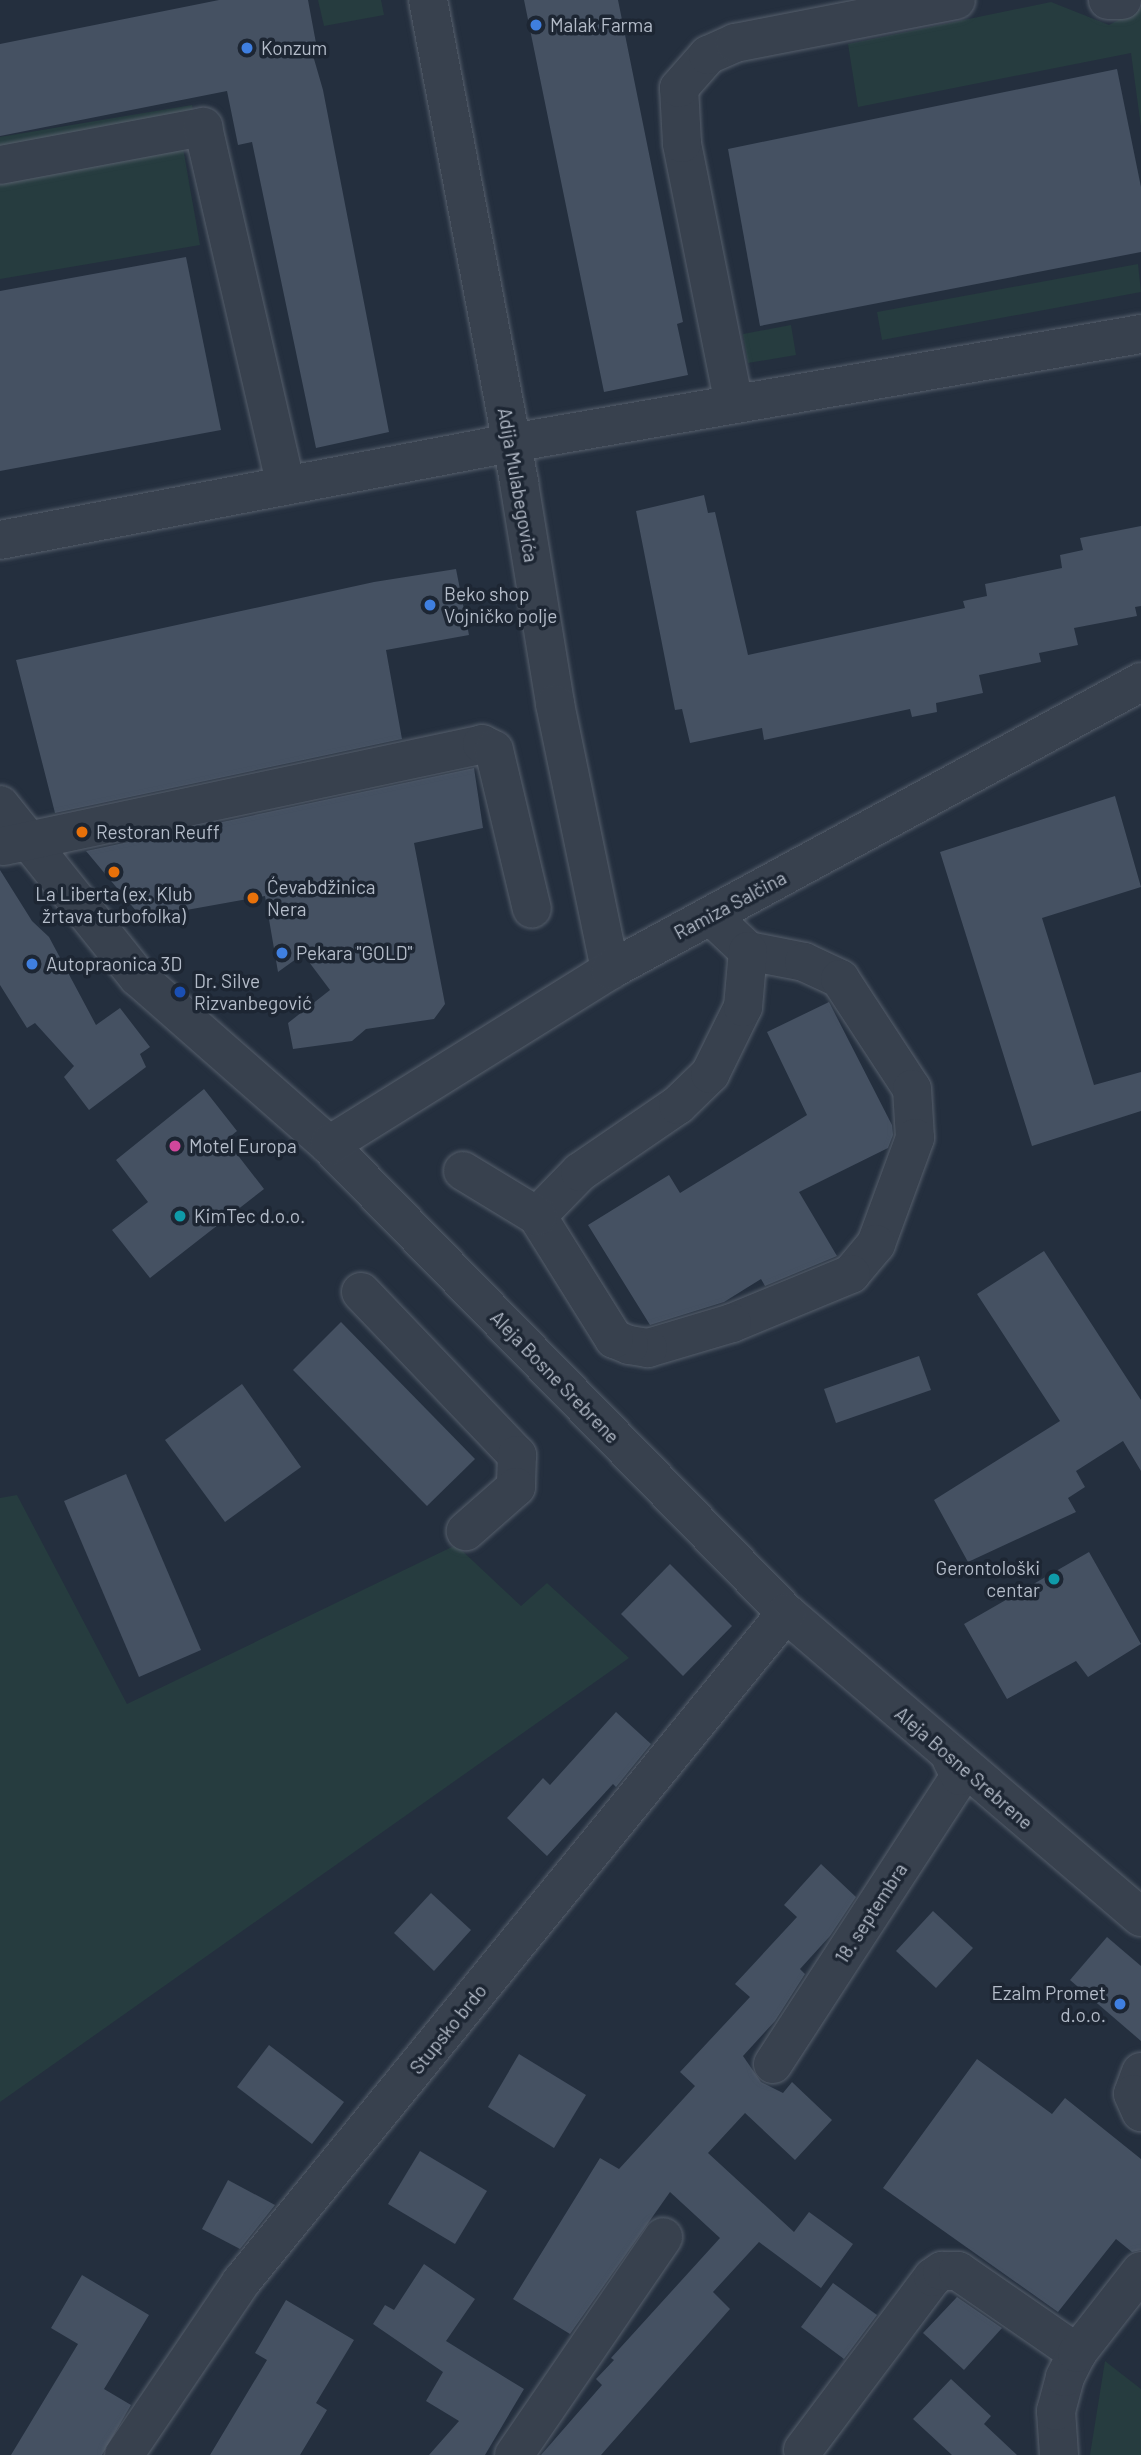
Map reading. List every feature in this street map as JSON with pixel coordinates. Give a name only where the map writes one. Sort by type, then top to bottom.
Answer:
[{"type":"street","name":"Adija Mulabegovića","points":[[428,0],[511,443],[555,704],[610,970]]},
{"type":"street","points":[[734,404],[682,143],[679,88],[708,55],[735,43],[956,0]]},
{"type":"street","points":[[1108,0],[1122,0]]},
{"type":"street","points":[[0,165],[203,127],[286,486]]},
{"type":"street","points":[[0,540],[511,443],[1141,334]]},
{"type":"street","name":"Ramiza Salčina","points":[[328,1145],[610,970],[1141,682]]},
{"type":"street","points":[[13,844],[482,744],[494,750],[532,909]]},
{"type":"street","name":"Aleja Bosne Srebrene","points":[[0,805],[13,844],[138,977],[328,1145],[786,1613],[952,1760],[1141,1917]]},
{"type":"street","points":[[463,1171],[537,1216],[614,1339],[648,1348],[732,1323],[851,1274],[876,1244],[915,1138],[912,1089],[840,979],[804,962],[748,951],[711,916]]},
{"type":"street","points":[[537,1216],[580,1172],[678,1105],[710,1074],[743,1007],[748,951]]},
{"type":"street","points":[[361,1293],[517,1455],[516,1487],[466,1531]]},
{"type":"street","name":"Stupsko brdo","points":[[124,2455],[241,2283],[786,1613]]},
{"type":"street","name":"18. septembra","points":[[773,2064],[960,1776],[952,1760]]},
{"type":"street","points":[[1141,2072],[1133,2094],[1141,2112]]},
{"type":"street","points":[[514,2455],[663,2237]]},
{"type":"street","points":[[803,2450],[933,2277],[942,2271],[958,2271],[1077,2353]]},
{"type":"street","points":[[1059,2455],[1056,2411],[1077,2353],[1141,2271]]},
{"type":"green space","points":[[318,0],[381,0],[384,15],[324,26]]},
{"type":"green space","points":[[1051,2],[1109,25],[1141,8],[1141,127],[1131,53],[858,107],[848,44]]},
{"type":"green space","points":[[192,105],[195,121],[0,153],[0,137]]},
{"type":"green space","points":[[182,142],[200,245],[0,279],[0,177]]},
{"type":"green space","points":[[1138,264],[1141,292],[882,340],[877,312]]},
{"type":"green space","points":[[791,325],[796,355],[748,363],[743,334]]},
{"type":"green space","points":[[17,1495],[127,1704],[456,1545],[521,1606],[547,1583],[629,1658],[0,2102],[0,1498]]},
{"type":"green space","points":[[1105,2361],[1141,2389],[1141,2455],[1090,2455]]},
{"type":"building","points":[[219,0],[308,0],[316,43],[312,52],[323,90],[389,432],[316,448],[252,142],[238,145],[227,91],[0,136],[0,44]]},
{"type":"building","points":[[524,0],[618,0],[683,322],[677,324],[688,375],[604,392]]},
{"type":"building","points":[[1117,69],[1141,187],[1141,252],[760,326],[728,149]]},
{"type":"building","points":[[186,257],[221,430],[0,471],[0,291]]},
{"type":"building","points":[[704,495],[708,513],[715,512],[748,655],[965,608],[963,601],[987,596],[985,584],[1062,568],[1060,555],[1083,550],[1080,538],[1141,526],[1141,606],[1135,607],[1137,616],[1074,628],[1078,645],[1039,653],[1041,662],[979,675],[983,693],[936,703],[937,712],[912,717],[910,709],[764,740],[762,728],[690,743],[682,709],[675,710],[636,511]]},
{"type":"building","points":[[456,569],[469,635],[386,650],[402,739],[55,813],[16,660],[374,582]]},
{"type":"building","points":[[474,768],[483,828],[414,843],[445,1004],[434,1019],[366,1029],[352,1041],[293,1049],[288,1023],[330,990],[303,954],[278,972],[265,896],[142,918],[86,851]]},
{"type":"building","points":[[1115,796],[1141,887],[1042,918],[1094,1085],[1141,1072],[1141,1111],[1032,1146],[940,852]]},
{"type":"building","points":[[0,870],[32,921],[49,937],[96,1025],[120,1008],[150,1047],[140,1054],[146,1067],[89,1110],[64,1077],[74,1066],[35,1023],[27,1028],[0,985]]},
{"type":"building","points":[[829,1002],[892,1125],[893,1135],[888,1148],[799,1192],[837,1256],[765,1286],[761,1279],[724,1302],[650,1325],[588,1225],[669,1175],[680,1193],[807,1115],[767,1032]]},
{"type":"building","points":[[204,1089],[237,1131],[226,1140],[264,1189],[150,1278],[112,1230],[148,1202],[116,1160]]},
{"type":"building","points":[[1044,1251],[1141,1400],[1141,1471],[1123,1441],[1076,1471],[1085,1487],[1068,1498],[1076,1512],[968,1562],[934,1500],[1060,1421],[977,1294]]},
{"type":"building","points":[[341,1322],[475,1459],[427,1506],[293,1370]]},
{"type":"building","points":[[919,1356],[931,1390],[836,1423],[824,1389]]},
{"type":"building","points":[[242,1384],[301,1467],[225,1522],[165,1440]]},
{"type":"building","points":[[126,1474],[201,1650],[139,1677],[64,1501]]},
{"type":"building","points":[[1089,1552],[1141,1644],[1088,1677],[1076,1661],[1007,1699],[964,1624]]},
{"type":"building","points":[[670,1564],[732,1626],[683,1676],[621,1614]]},
{"type":"building","points":[[616,1712],[651,1744],[616,1787],[613,1784],[547,1856],[507,1818],[543,1778],[550,1785]]},
{"type":"building","points":[[821,1864],[856,1897],[830,1936],[800,1969],[805,1974],[775,2021],[743,2056],[761,2082],[783,2093],[792,2082],[832,2120],[795,2160],[745,2113],[708,2153],[794,2232],[809,2212],[853,2244],[821,2288],[759,2242],[713,2292],[730,2309],[601,2455],[541,2455],[602,2385],[596,2379],[614,2360],[611,2358],[720,2238],[670,2192],[570,2334],[513,2299],[600,2158],[619,2169],[695,2086],[680,2072],[750,1997],[735,1984],[797,1917],[784,1905]]},
{"type":"building","points":[[431,1893],[471,1930],[434,1971],[394,1933]]},
{"type":"building","points":[[933,1911],[973,1948],[936,1988],[896,1951]]},
{"type":"building","name":"Ezalm Promet d.o.o.","points":[[1107,1937],[1141,1966],[1141,2041],[1070,1980]]},
{"type":"building","points":[[269,2045],[344,2102],[312,2144],[237,2087]]},
{"type":"building","points":[[519,2054],[586,2095],[554,2148],[488,2107]]},
{"type":"building","points":[[977,2059],[1052,2114],[1065,2098],[1141,2159],[1141,2250],[1132,2252],[1116,2239],[1058,2312],[883,2188]]},
{"type":"building","points":[[420,2151],[487,2191],[455,2244],[388,2204]]},
{"type":"building","points":[[228,2180],[275,2205],[240,2249],[202,2229]]},
{"type":"building","points":[[424,2264],[475,2299],[446,2341],[524,2389],[485,2455],[429,2455],[459,2421],[426,2401],[443,2372],[373,2324],[385,2305],[394,2310]]},
{"type":"building","points":[[82,2275],[149,2315],[104,2389],[131,2405],[102,2455],[11,2455],[78,2344],[51,2328]]},
{"type":"building","points":[[833,2283],[877,2315],[844,2359],[801,2327]]},
{"type":"building","points":[[957,2297],[1002,2328],[964,2370],[923,2333]]},
{"type":"building","points":[[286,2300],[354,2340],[316,2403],[327,2410],[300,2455],[210,2455],[267,2360],[255,2353]]},
{"type":"building","points":[[951,2379],[991,2416],[984,2424],[1017,2455],[952,2455],[913,2419]]},
{"type":"place","name":"Malak Farma","points":[[536,25]]},
{"type":"place","name":"Konzum","points":[[247,48]]},
{"type":"place","name":"Beko shop Vojničko polje","points":[[430,605]]},
{"type":"place","name":"Restoran Reuff","points":[[82,832]]},
{"type":"place","name":"La Liberta (ex. Klub žrtava turbofolka)","points":[[114,872]]},
{"type":"place","name":"Ćevabdžinica Nera","points":[[253,898]]},
{"type":"place","name":"Pekara \"GOLD\"","points":[[282,953]]},
{"type":"place","name":"Autopraonica 3D","points":[[32,964]]},
{"type":"place","name":"Dr. Silve Rizvanbegović","points":[[180,992]]},
{"type":"place","name":"Motel Europa","points":[[175,1146]]},
{"type":"place","name":"KimTec d.o.o.","points":[[180,1216]]},
{"type":"place","name":"Gerontološki centar","points":[[1054,1579]]},
{"type":"place","name":"Ezalm Promet d.o.o.","points":[[1120,2004]]}]
